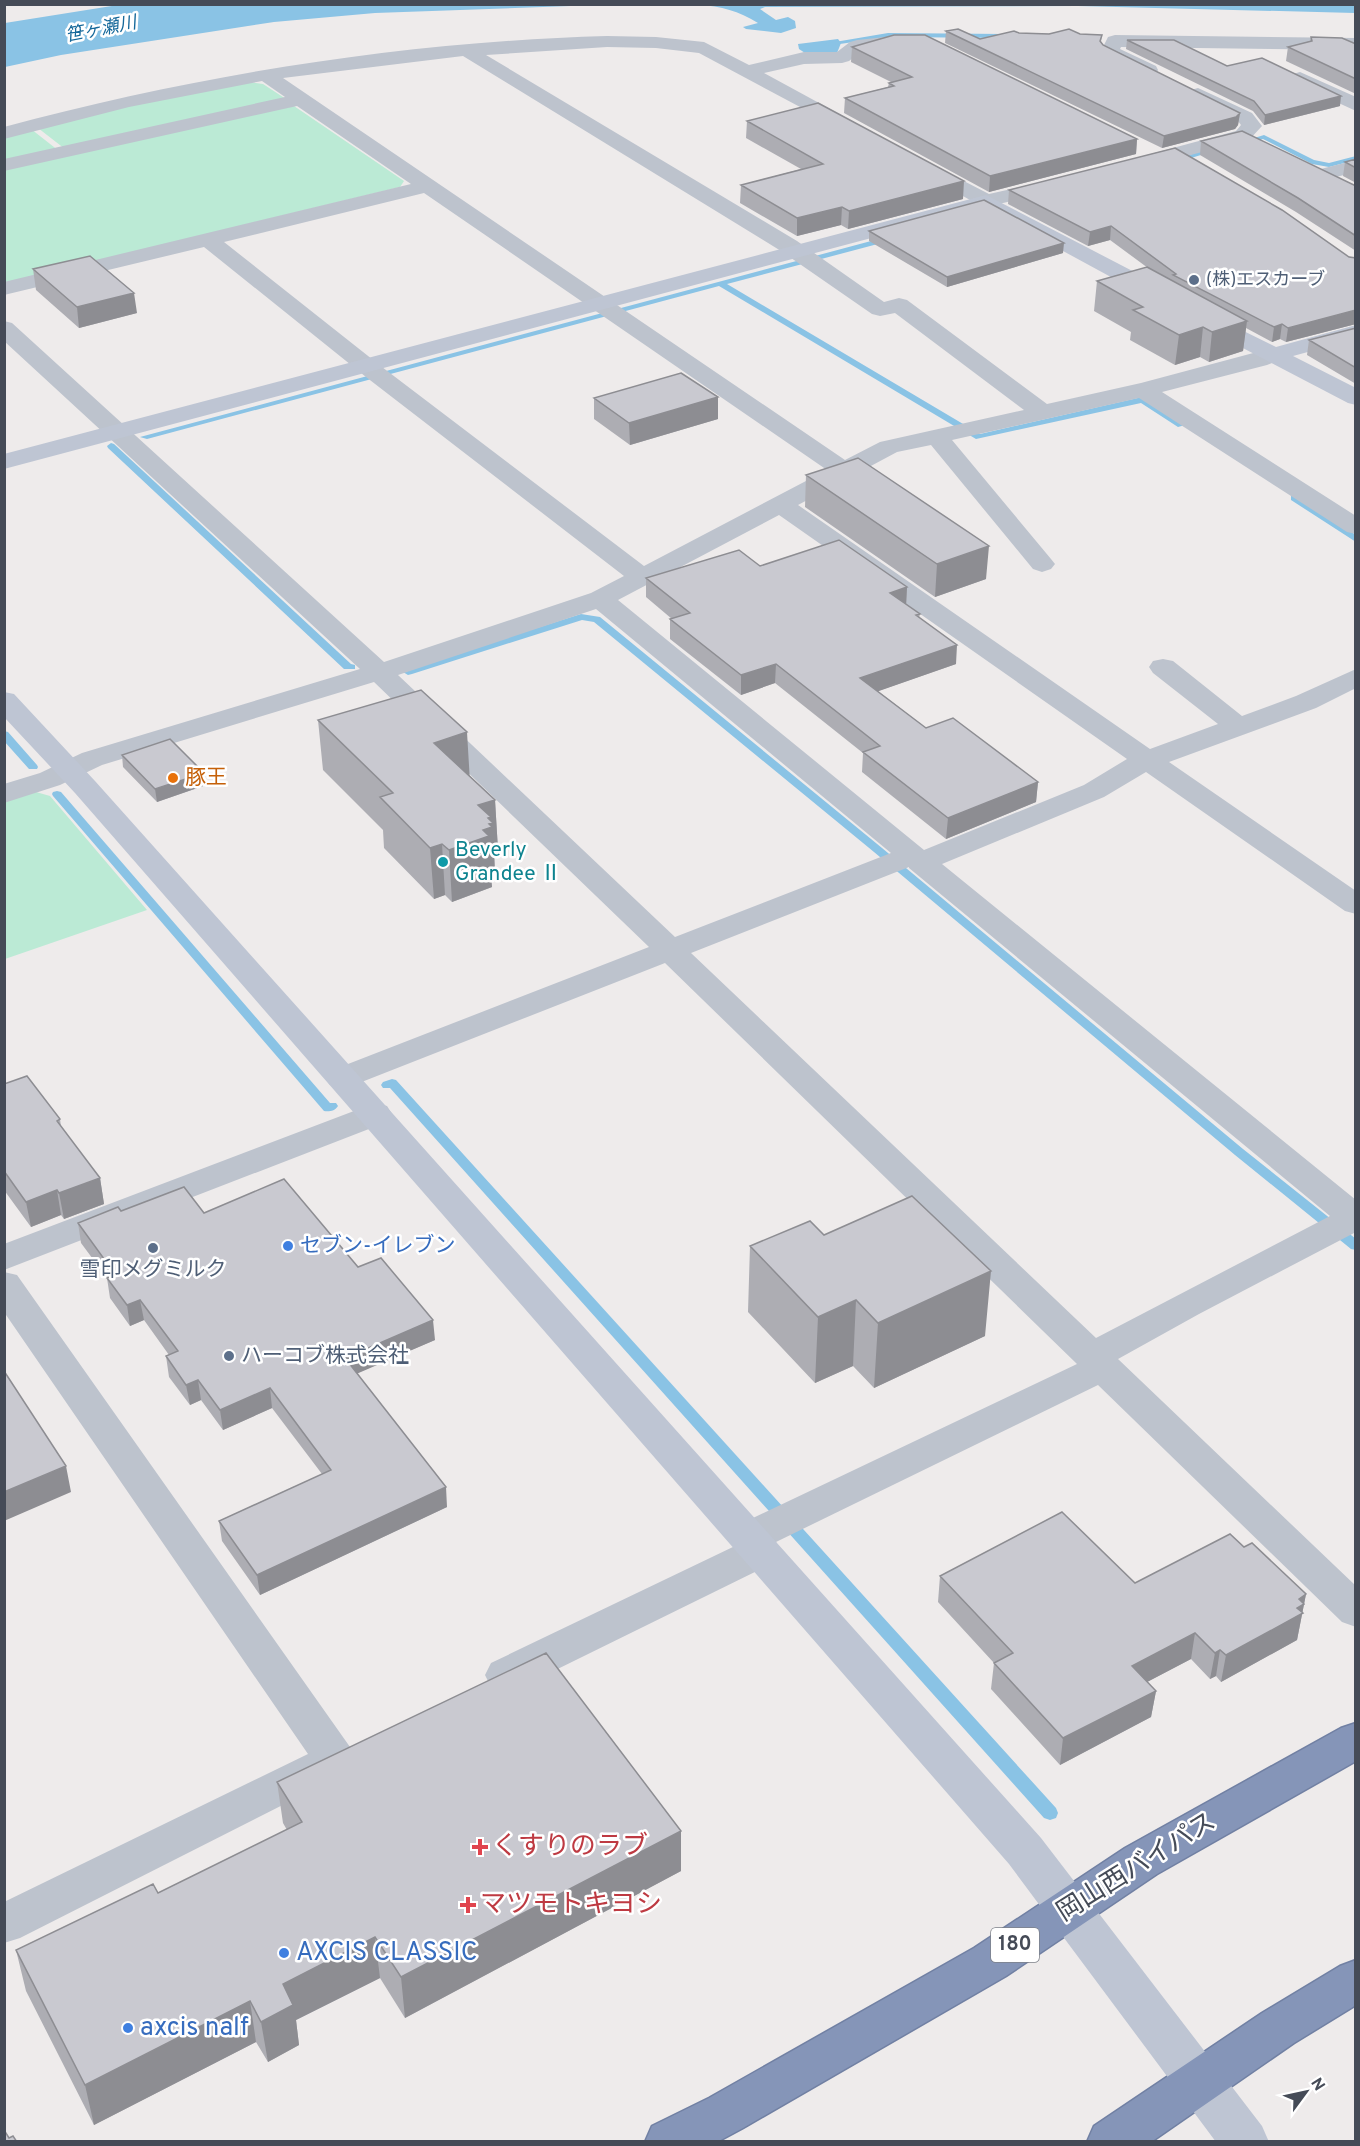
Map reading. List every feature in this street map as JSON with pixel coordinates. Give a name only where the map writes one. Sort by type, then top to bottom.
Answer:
[{"type":"highway","name":"岡山西バイパス","points":[[669,2142],[726,2113],[980,1968],[1141,1861],[1356,1740]]},
{"type":"highway","points":[[1111,2142],[1278,2028],[1356,1980]]},
{"type":"street","points":[[1162,76],[1110,51],[1115,41],[1344,44]]},
{"type":"street","points":[[4,133],[166,93],[267,76],[366,61],[465,50],[586,42],[683,44],[704,48],[860,133]]},
{"type":"street","points":[[747,71],[804,58],[842,57],[857,46],[916,42]]},
{"type":"street","points":[[1228,43],[1356,105]]},
{"type":"street","points":[[465,50],[805,256],[880,309],[899,305],[1044,413]]},
{"type":"street","points":[[267,76],[843,470]]},
{"type":"street","points":[[1118,169],[1184,159],[1250,138],[1252,126],[1245,117],[1182,86]]},
{"type":"street","points":[[4,165],[301,99]]},
{"type":"street","points":[[1140,147],[1184,159]]},
{"type":"street","points":[[912,161],[1356,398]]},
{"type":"street","points":[[1299,164],[1347,189]]},
{"type":"street","points":[[1320,175],[1356,166]]},
{"type":"street","points":[[4,462],[117,432],[373,372],[996,206],[1074,180]]},
{"type":"street","points":[[4,289],[426,186]]},
{"type":"street","points":[[208,239],[373,372],[641,576]]},
{"type":"street","points":[[4,328],[379,672],[1356,1611]]},
{"type":"street","points":[[4,794],[50,779],[92,759],[379,672],[600,599],[889,447],[1143,390],[1356,332]]},
{"type":"street","points":[[1143,390],[1307,493],[1356,527]]},
{"type":"street","points":[[957,433],[1042,564]]},
{"type":"street","points":[[781,505],[1356,905]]},
{"type":"street","points":[[472,1692],[771,1532],[1097,1362],[1186,1305],[1345,1223],[904,861],[600,599]]},
{"type":"street","points":[[1163,667],[1238,726]]},
{"type":"street","points":[[342,1078],[669,949],[1094,791],[1146,760],[1306,702],[1356,677]]},
{"type":"street","points":[[4,700],[70,770],[375,1114],[771,1532],[1024,1851],[1245,2142]]},
{"type":"street","points":[[4,1258],[375,1114]]},
{"type":"street","points":[[4,1284],[351,1751],[4,1924]]},
{"type":"green space","points":[[248,82],[263,84],[286,99],[65,149],[38,128],[175,95]]},
{"type":"green space","points":[[294,106],[404,181],[400,187],[5,283],[4,168]]},
{"type":"green space","points":[[31,129],[59,151],[5,163],[5,137]]},
{"type":"green space","points":[[36,792],[50,796],[147,910],[5,959],[4,802]]},
{"type":"water","points":[[1355,4],[1355,13],[1078,6],[765,7],[760,9],[776,20],[788,17],[795,21],[796,28],[781,33],[746,29],[743,27],[758,23],[730,10],[698,5]]},
{"type":"water","name":"笹ヶ瀬川","points":[[118,5],[598,5],[375,13],[274,22],[61,55],[5,67],[5,23]]},
{"type":"water","points":[[838,39],[841,43],[837,53],[805,53],[799,49],[798,44]]},
{"type":"building","points":[[958,29],[980,39],[1014,31],[1049,34],[1069,29],[1080,34],[1102,35],[1100,41],[1103,45],[1240,113],[1236,117],[1164,136],[946,31]]},
{"type":"building","points":[[894,35],[925,35],[1137,139],[990,176],[845,98],[894,86],[889,83],[912,77],[852,47]]},
{"type":"building","points":[[1311,37],[1342,38],[1356,44],[1356,79],[1288,47],[1312,41]]},
{"type":"building","points":[[1127,40],[1174,40],[1227,66],[1262,58],[1341,96],[1265,115],[1254,101]]},
{"type":"building","points":[[818,103],[964,181],[849,211],[842,207],[797,218],[741,185],[823,164],[747,121]]},
{"type":"building","points":[[1242,131],[1356,186],[1356,236],[1298,198],[1201,141]]},
{"type":"building","points":[[1175,148],[1282,210],[1349,257],[1356,258],[1356,310],[1288,328],[1282,324],[1274,327],[1173,275],[1176,274],[1111,226],[1090,232],[1009,190]]},
{"type":"building","points":[[1356,159],[1356,168],[1345,162]]},
{"type":"building","points":[[984,200],[1064,243],[947,277],[869,231]]},
{"type":"building","points":[[90,256],[134,293],[77,307],[33,269]]},
{"type":"building","points":[[1147,267],[1247,321],[1212,332],[1203,327],[1179,335],[1133,310],[1143,307],[1097,281]]},
{"type":"building","points":[[1356,328],[1356,368],[1309,340]]},
{"type":"building","points":[[681,373],[718,397],[629,423],[594,398]]},
{"type":"building","points":[[858,458],[989,546],[937,564],[806,475]]},
{"type":"building","points":[[839,540],[907,587],[890,593],[920,614],[916,615],[957,645],[860,678],[926,728],[953,718],[1038,782],[948,818],[863,752],[880,746],[776,664],[741,675],[670,619],[690,613],[646,578],[739,550],[760,566]]},
{"type":"building","points":[[421,690],[467,732],[434,743],[495,800],[478,805],[491,817],[488,818],[493,823],[489,824],[492,827],[483,830],[489,836],[449,850],[442,844],[430,848],[380,797],[393,793],[318,720]]},
{"type":"building","points":[[170,739],[204,773],[155,789],[122,755]]},
{"type":"building","points":[[27,1076],[60,1119],[57,1121],[100,1178],[59,1193],[57,1190],[26,1202],[4,1171],[4,1084]]},
{"type":"building","points":[[284,1179],[358,1267],[381,1258],[433,1320],[345,1358],[446,1487],[257,1575],[219,1521],[331,1470],[270,1388],[220,1410],[198,1380],[186,1385],[166,1356],[178,1351],[140,1300],[127,1305],[107,1278],[115,1274],[78,1223],[118,1207],[121,1211],[184,1187],[204,1213]]},
{"type":"building","points":[[912,1196],[991,1271],[878,1323],[856,1300],[818,1317],[750,1246],[810,1221],[824,1235]]},
{"type":"building","points":[[4,1371],[66,1466],[4,1492]]},
{"type":"building","points":[[1062,1512],[1135,1583],[1230,1534],[1244,1547],[1252,1543],[1306,1594],[1299,1599],[1304,1604],[1297,1608],[1303,1613],[1226,1655],[1220,1650],[1215,1653],[1195,1633],[1132,1666],[1156,1691],[1063,1738],[994,1663],[1013,1653],[940,1576]]},
{"type":"building","points":[[546,1653],[681,1831],[401,1977],[375,1937],[283,1984],[293,2005],[261,2022],[250,2001],[85,2085],[16,1950],[153,1884],[158,1893],[302,1822],[277,1782]]},
{"type":"building","points":[[4,2130],[9,2138],[13,2136],[17,2142],[4,2142]]},
{"type":"waterway","points":[[826,44],[888,35],[1006,36]]},
{"type":"waterway","points":[[1242,143],[1264,137],[1312,162],[1329,165],[1356,158]]},
{"type":"waterway","points":[[1175,161],[1213,150]]},
{"type":"waterway","points":[[720,283],[886,239]]},
{"type":"waterway","points":[[144,437],[720,283]]},
{"type":"waterway","points":[[720,283],[979,437],[1142,400],[1181,425]]},
{"type":"waterway","points":[[111,446],[348,667],[351,667]]},
{"type":"waterway","points":[[1294,498],[1356,539]]},
{"type":"waterway","points":[[408,672],[581,617],[597,619],[1239,1152],[1356,1246]]},
{"type":"waterway","points":[[4,734],[33,767]]},
{"type":"waterway","points":[[57,794],[328,1108],[332,1106]]},
{"type":"waterway","points":[[387,1085],[392,1083],[1050,1813]]},
{"type":"place","name":"(株)エスカーブ","points":[[1194,280]]},
{"type":"place","name":"豚王","points":[[173,778]]},
{"type":"place","name":"Beverly Grandee Ⅱ","points":[[443,862]]},
{"type":"place","name":"セブン-イレブン","points":[[288,1246]]},
{"type":"place","name":"雪印メグミルク","points":[[153,1248]]},
{"type":"place","name":"ハーコブ株式会社","points":[[229,1356]]},
{"type":"place","name":"くすりのラブ","points":[[480,1847]]},
{"type":"place","name":"マツモトキヨシ","points":[[468,1905]]},
{"type":"place","name":"AXCIS CLASSIC","points":[[284,1953]]},
{"type":"place","name":"axcis nalf","points":[[128,2028]]}]
